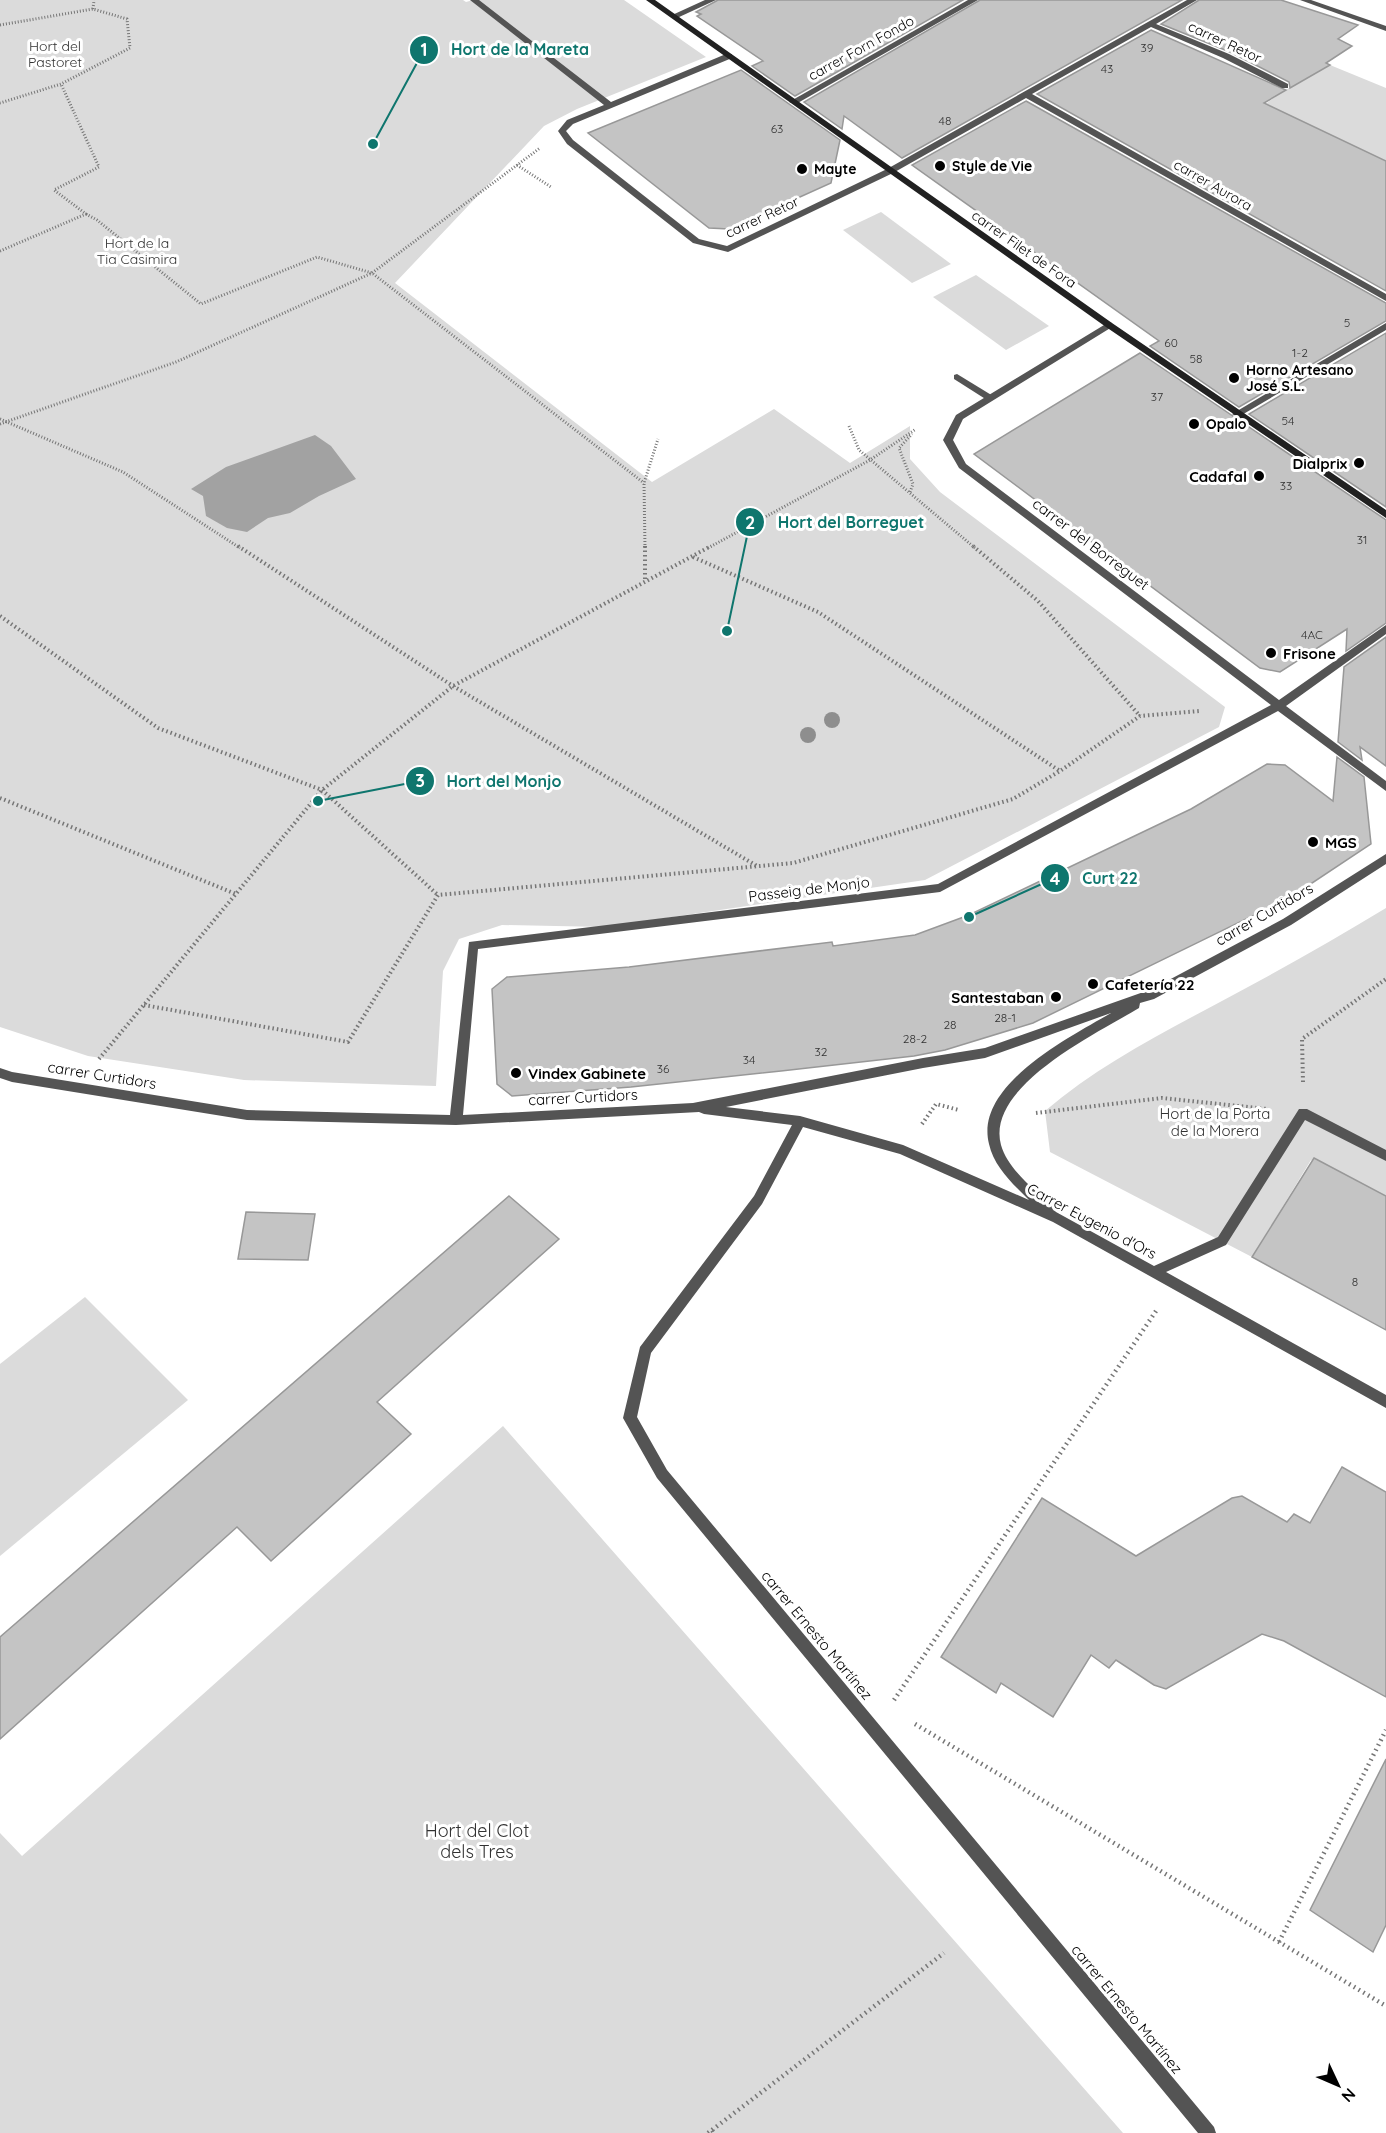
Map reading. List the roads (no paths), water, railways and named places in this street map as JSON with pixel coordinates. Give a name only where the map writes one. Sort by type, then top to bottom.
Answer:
[{"type":"street","points":[[474,0],[610,105],[729,56]]},
{"type":"street","name":"carrer Filet de Fora","points":[[650,0],[1109,325],[1386,515]]},
{"type":"street","points":[[675,16],[712,0]]},
{"type":"street","name":"carrer Forn Fondo","points":[[793,102],[974,0]]},
{"type":"street","name":"carrer Retor","points":[[610,105],[570,122],[562,131],[570,142],[696,241],[728,249],[890,171],[1193,0]]},
{"type":"street","points":[[1304,0],[1386,29]]},
{"type":"street","name":"carrer Retor","points":[[1152,25],[1226,56],[1285,86]]},
{"type":"street","name":"carrer Aurora","points":[[1028,95],[1386,298]]},
{"type":"street","name":"carrer del Borreguet","points":[[1109,325],[959,417],[948,440],[962,466],[1386,786]]},
{"type":"street","points":[[1237,414],[1386,326]]},
{"type":"street","points":[[957,377],[990,398]]},
{"type":"street","points":[[1280,705],[1386,629]]},
{"type":"street","name":"Passeig de Monjo","points":[[456,1120],[473,945],[940,888],[1280,705]]},
{"type":"street","name":"carrer Curtidors","points":[[1057,1218],[1015,1179],[995,1146],[994,1118],[1011,1089],[1041,1064],[1155,993],[1287,922],[1386,858]]},
{"type":"street","name":"carrer Curtidors","points":[[0,1073],[247,1115],[456,1120],[693,1108],[985,1053],[1155,993]]},
{"type":"street","name":"Carrer Eugenio d'Ors","points":[[693,1108],[800,1122],[903,1150],[1057,1218],[1386,1402]]},
{"type":"street","points":[[1153,1272],[1222,1241],[1303,1113],[1386,1156]]},
{"type":"street","name":"carrer Ernesto Martínez","points":[[800,1122],[758,1200],[645,1351],[630,1418],[662,1474],[1208,2133]]},
{"type":"place","name":"Hort de la Mareta","points":[[373,144]]},
{"type":"place","name":"Style de Vie","points":[[940,166]]},
{"type":"place","name":"Mayte","points":[[802,169]]},
{"type":"place","name":"Horno Artesano José S.L.","points":[[1234,378]]},
{"type":"place","name":"Opalo","points":[[1194,424]]},
{"type":"place","name":"Dialprix","points":[[1359,463]]},
{"type":"place","name":"Cadafal","points":[[1259,476]]},
{"type":"place","name":"Hort del Borreguet","points":[[727,631]]},
{"type":"place","name":"Frisone","points":[[1271,653]]},
{"type":"place","name":"Hort del Monjo","points":[[318,801]]},
{"type":"place","name":"MGS","points":[[1313,842]]},
{"type":"place","name":"Curt 22","points":[[969,917]]},
{"type":"place","name":"Cafetería 22","points":[[1093,984]]},
{"type":"place","name":"Santestaban","points":[[1056,997]]},
{"type":"place","name":"Vindex Gabinete","points":[[516,1073]]},
{"type":"park label","name":"Hort del Pastoret","points":[[55,54]]},
{"type":"park label","name":"Hort de la Tia Casimira","points":[[137,252]]},
{"type":"park label","name":"Hort de la Porta de la Morera","points":[[1215,1122]]},
{"type":"park label","name":"Hort del Clot dels Tres","points":[[477,1840]]}]
